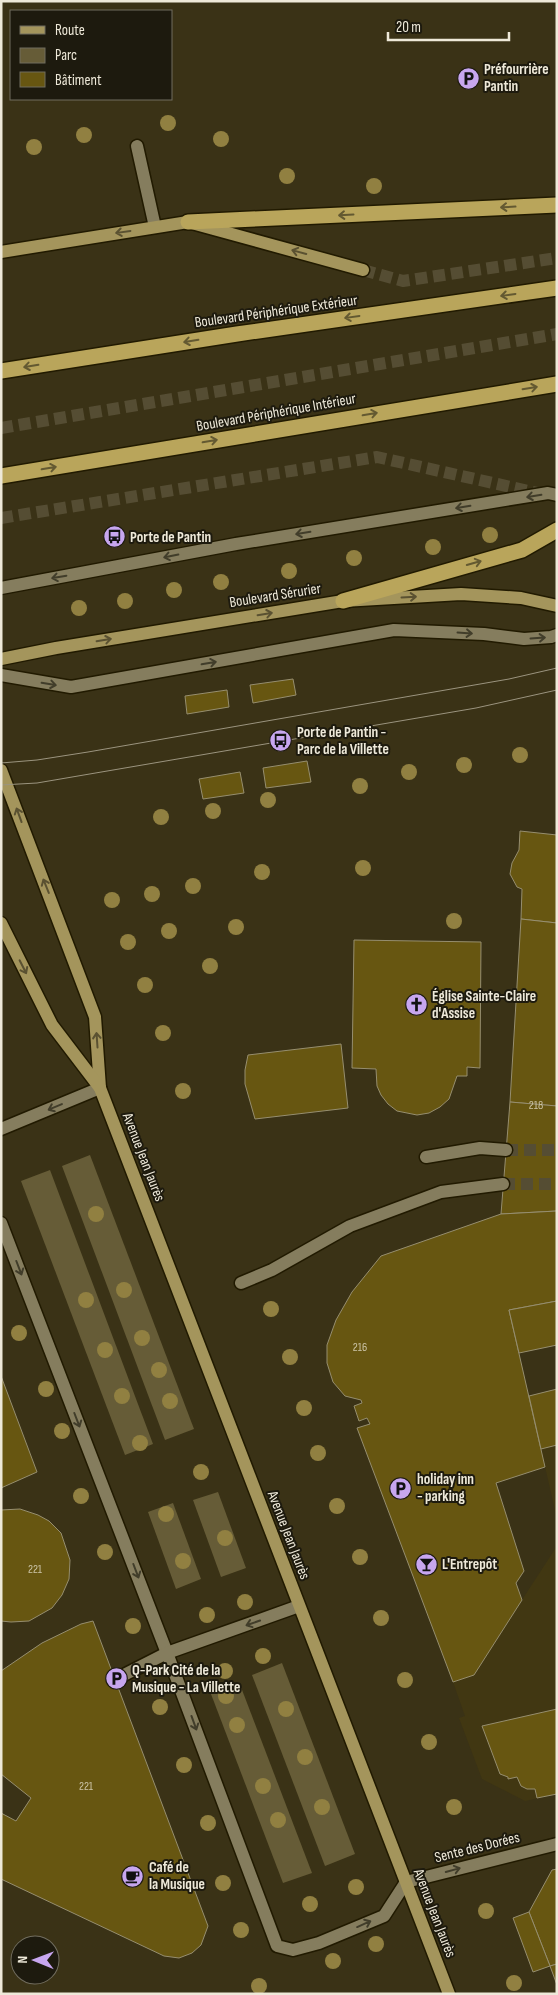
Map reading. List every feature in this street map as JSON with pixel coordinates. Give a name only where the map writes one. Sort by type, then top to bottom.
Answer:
[{"type":"highway","points":[[188,222],[557,205]]},
{"type":"highway","name":"Boulevard Périphérique Extérieur","points":[[1,371],[237,334],[557,288]]},
{"type":"highway","name":"Boulevard Périphérique Intérieur","points":[[1,476],[557,384]]},
{"type":"highway","points":[[343,600],[522,550],[557,530]]},
{"type":"main road","points":[[1,252],[188,222],[363,270]]},
{"type":"main road","name":"Boulevard Sérurier","points":[[1,659],[343,600],[471,594],[521,598],[557,606]]},
{"type":"main road","name":"Avenue Jean Jaurès","points":[[1,770],[95,1017],[100,1088]]},
{"type":"main road","name":"Avenue Jean Jaurès","points":[[1,923],[52,1025],[100,1088],[448,1994]]},
{"type":"street","points":[[137,146],[155,227]]},
{"type":"street","points":[[1,588],[236,544],[548,493],[557,495]]},
{"type":"street","points":[[1,675],[71,687],[394,630],[457,632],[524,639],[551,637],[557,634]]},
{"type":"street","points":[[1,1129],[100,1088]]},
{"type":"street","points":[[426,1157],[480,1148],[506,1150]]},
{"type":"street","points":[[241,1283],[272,1270],[350,1226],[442,1192],[502,1184]]},
{"type":"street","points":[[1,1223],[167,1653],[277,1946],[293,1950],[319,1943],[384,1916],[406,1882]]},
{"type":"street","points":[[116,1679],[167,1653],[299,1606]]},
{"type":"street","name":"Sente des Dorées","points":[[406,1882],[557,1844]]},
{"type":"shaded area","points":[[557,1445],[557,1519],[541,1449]]},
{"type":"shaded area","points":[[557,1546],[557,1794],[525,1801],[482,1779],[459,1718],[465,1716],[453,1682],[474,1674]]},
{"type":"green space","points":[[90,1155],[194,1429],[165,1440],[62,1166]]},
{"type":"green space","points":[[50,1170],[153,1444],[125,1455],[21,1181]]},
{"type":"green space","points":[[218,1492],[246,1568],[221,1577],[193,1500]]},
{"type":"green space","points":[[173,1503],[201,1579],[176,1589],[148,1512]]},
{"type":"green space","points":[[282,1663],[355,1854],[325,1866],[252,1675]]},
{"type":"green space","points":[[239,1682],[312,1873],[283,1883],[211,1694]]},
{"type":"building","points":[[293,679],[296,695],[253,703],[250,685]]},
{"type":"building","points":[[227,690],[229,707],[187,714],[185,696]]},
{"type":"building","points":[[307,761],[311,782],[266,788],[263,768]]},
{"type":"building","points":[[240,772],[244,793],[203,799],[199,779]]},
{"type":"building","points":[[520,831],[557,835],[557,923],[521,919],[522,889],[517,887],[510,874],[512,863],[519,850]]},
{"type":"building","points":[[521,919],[557,923],[557,1106],[510,1102]]},
{"type":"building","name":"Église Sainte-Claire d'Assise","points":[[354,940],[481,942],[480,1068],[467,1067],[467,1076],[457,1076],[449,1099],[429,1113],[417,1115],[397,1111],[381,1095],[377,1086],[376,1069],[352,1068]]},
{"type":"building","points":[[341,1044],[348,1108],[255,1119],[245,1084],[248,1055]]},
{"type":"building","points":[[510,1102],[557,1106],[557,1211],[501,1214]]},
{"type":"building","points":[[557,1211],[557,1301],[509,1310],[545,1467],[496,1483],[524,1571],[516,1583],[522,1600],[474,1675],[453,1682],[357,1428],[370,1424],[367,1418],[359,1421],[354,1406],[362,1403],[361,1400],[345,1396],[333,1382],[327,1363],[327,1345],[336,1320],[352,1292],[381,1256],[501,1214]]},
{"type":"building","points":[[557,1301],[557,1345],[519,1353],[509,1310]]},
{"type":"building","points":[[1,1376],[37,1472],[1,1488]]},
{"type":"building","points":[[557,1389],[557,1445],[541,1449],[529,1396]]},
{"type":"building","points":[[20,1509],[49,1521],[61,1533],[70,1560],[69,1579],[62,1595],[52,1608],[29,1621],[1,1621],[1,1510]]},
{"type":"building","points":[[93,1621],[208,1926],[201,1945],[192,1953],[179,1958],[164,1956],[1,1879],[1,1813],[16,1821],[31,1798],[1,1774],[1,1671],[42,1643],[81,1624]]},
{"type":"building","points":[[557,1709],[557,1794],[537,1798],[535,1789],[527,1789],[521,1786],[517,1777],[508,1779],[508,1777],[500,1774],[482,1726]]},
{"type":"building","points":[[557,1869],[557,1964],[550,1966],[529,1912],[552,1870]]},
{"type":"building","points":[[529,1912],[550,1966],[533,1972],[513,1918]]},
{"type":"building","points":[[557,1964],[557,1985],[550,1966]]},
{"type":"tunnel","points":[[363,270],[403,281],[557,258]]},
{"type":"tunnel","points":[[1,428],[557,334]]},
{"type":"tunnel","points":[[1,518],[377,457],[542,494]]},
{"type":"tunnel","points":[[506,1150],[557,1150]]},
{"type":"tunnel","points":[[503,1184],[557,1184]]},
{"type":"tram line","points":[[1,763],[37,760],[88,752],[509,679],[557,668]]},
{"type":"tram line","points":[[1,785],[37,783],[476,708],[557,690]]},
{"type":"place","name":"Préfourrière Pantin","points":[[468,78]]},
{"type":"place","name":"Porte de Pantin","points":[[114,537]]},
{"type":"place","name":"Porte de Pantin - Parc de la Villette","points":[[281,741]]},
{"type":"place","name":"Église Sainte-Claire d'Assise","points":[[416,1005]]},
{"type":"place","name":"holiday inn - parking","points":[[401,1488]]},
{"type":"place","name":"L'Entrepôt","points":[[426,1564]]},
{"type":"place","name":"Q-Park Cité de la Musique - La Villette","points":[[116,1679]]},
{"type":"place","name":"Café de la Musique","points":[[133,1876]]}]
